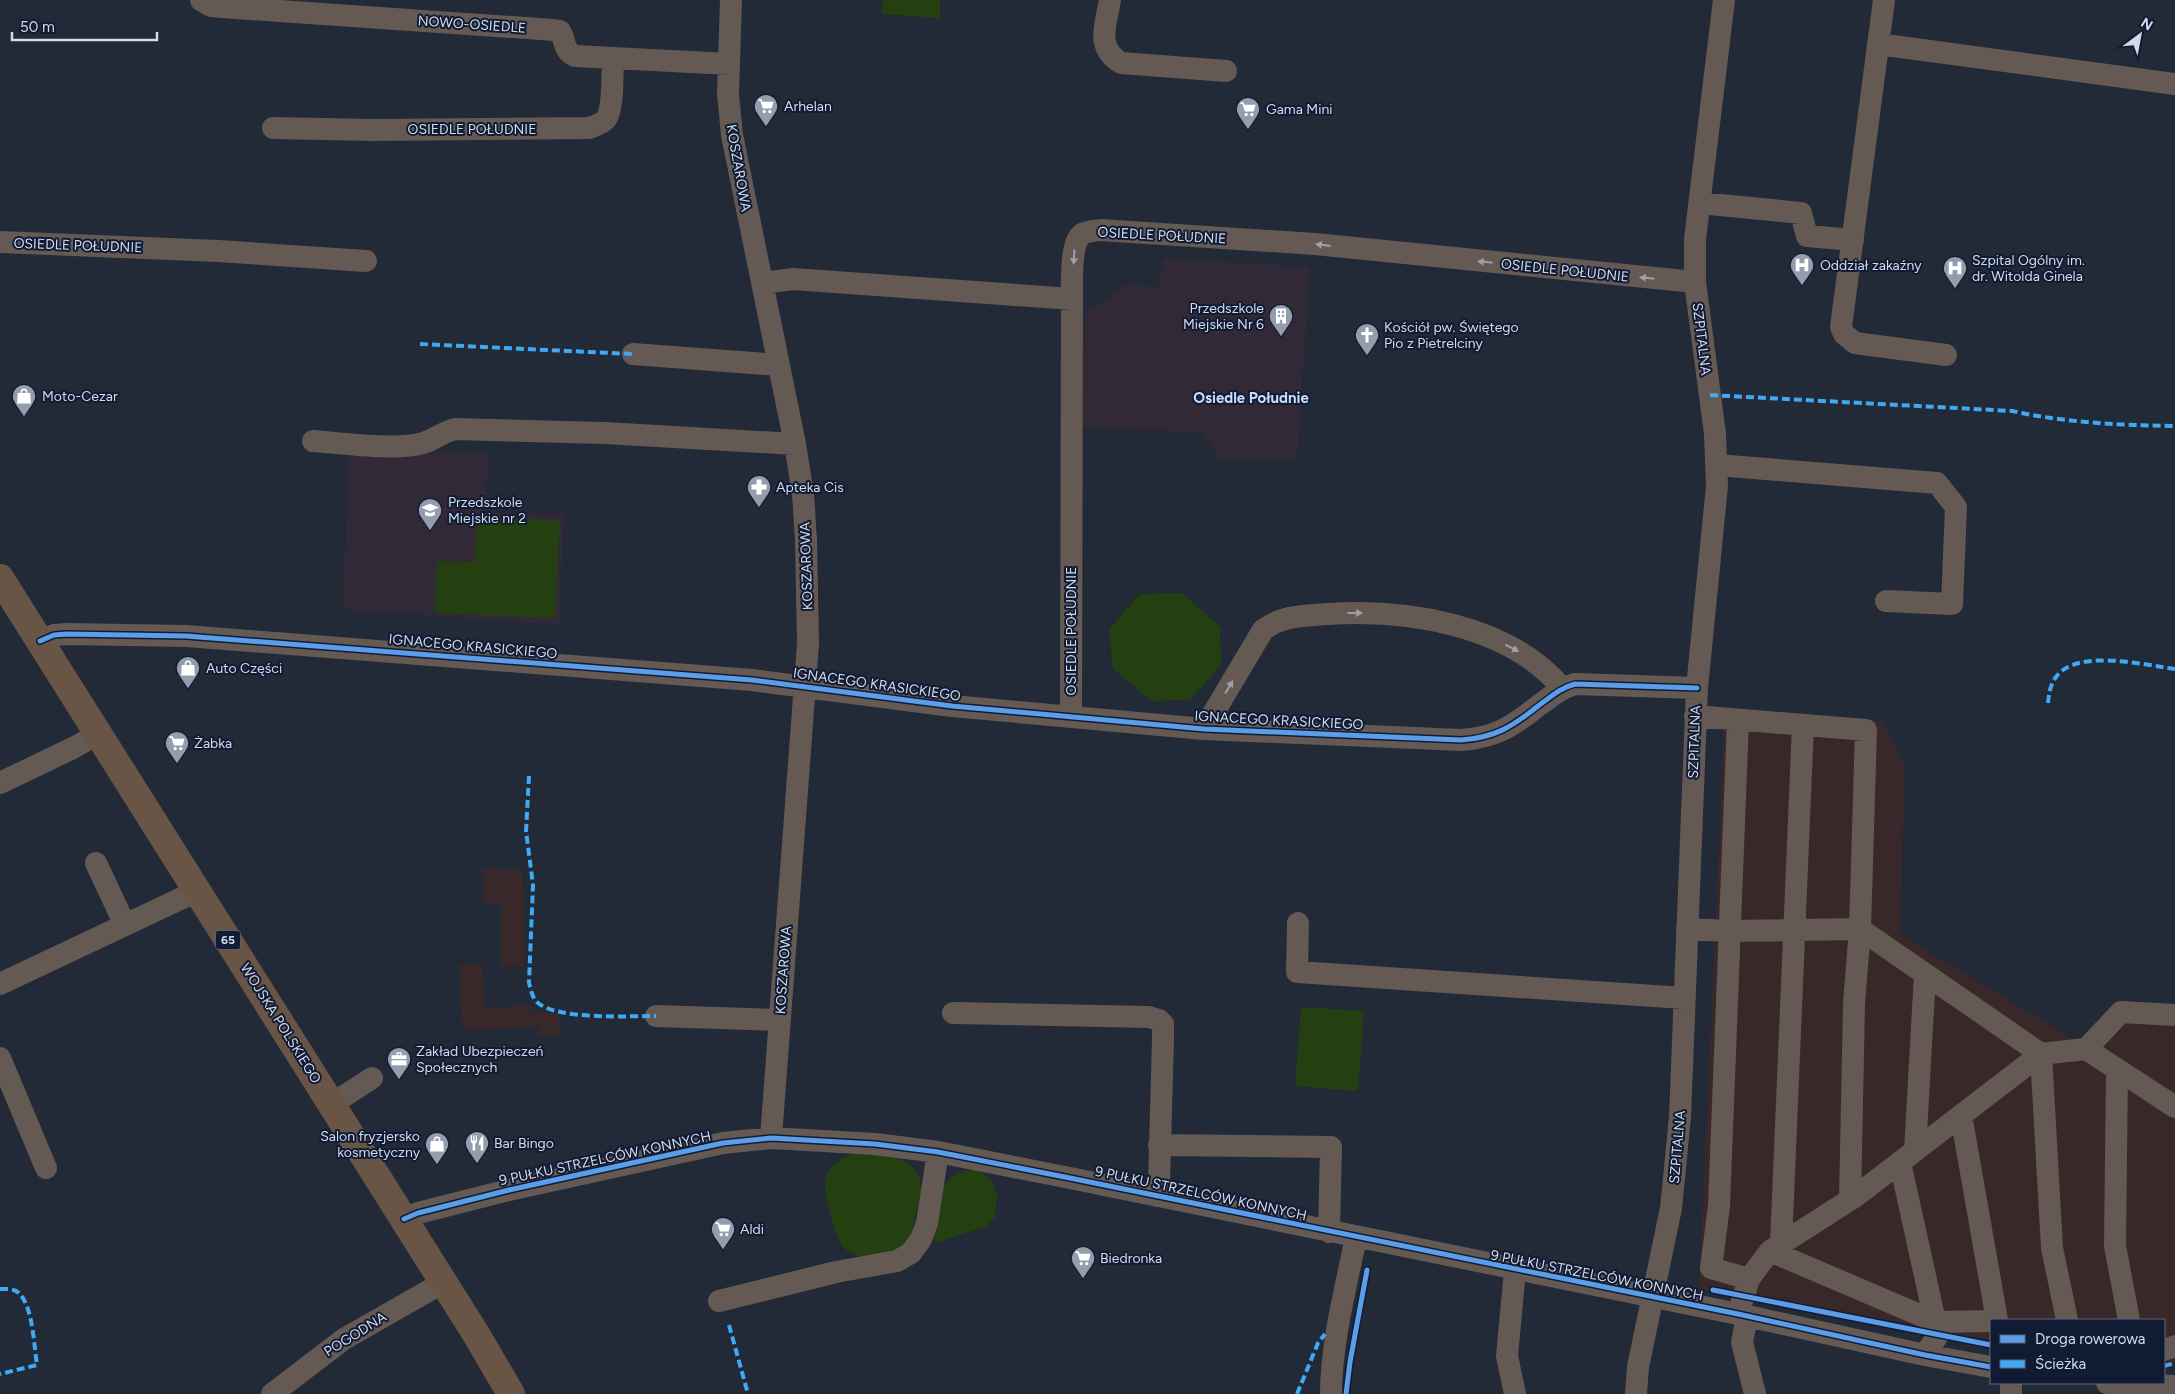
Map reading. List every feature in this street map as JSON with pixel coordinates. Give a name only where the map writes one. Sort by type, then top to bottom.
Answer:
[{"type":"main road","name":"WOJSKA POLSKIEGO","points":[[0,578],[444,1282],[512,1394]]},
{"type":"street","name":"NOWO-OSIEDLE","points":[[201,0],[211,6],[222,8],[554,30],[560,31],[569,53],[575,56],[729,64]]},
{"type":"street","name":"KOSZAROWA","points":[[731,0],[728,94],[732,135],[795,444],[803,494],[806,540],[808,643],[771,1138]]},
{"type":"street","points":[[1110,0],[1104,44],[1107,52],[1113,58],[1121,62],[1226,71]]},
{"type":"street","name":"SZPITALNA","points":[[1636,1394],[1638,1366],[1671,1208],[1677,1160],[1697,688],[1717,486],[1714,424],[1695,282],[1695,239],[1724,0]]},
{"type":"street","points":[[1884,0],[1841,328],[1844,334],[1855,343],[1946,355]]},
{"type":"street","points":[[1878,44],[2175,84]]},
{"type":"street","name":"OSIEDLE POŁUDNIE","points":[[273,128],[374,130],[589,128],[599,125],[607,118],[610,109],[612,58]]},
{"type":"street","points":[[1700,203],[1801,213],[1807,236],[1853,240]]},
{"type":"street","name":"OSIEDLE POŁUDNIE","points":[[1070,716],[1072,299],[1074,248],[1081,234],[1101,230],[1315,244],[1695,282]]},
{"type":"street","name":"OSIEDLE POŁUDNIE","points":[[0,242],[218,251],[366,261]]},
{"type":"street","points":[[762,283],[793,280],[1072,299]]},
{"type":"street","points":[[633,354],[779,365]]},
{"type":"street","points":[[313,441],[401,446],[424,443],[442,433],[455,430],[605,433],[795,444]]},
{"type":"street","points":[[1717,465],[1937,482],[1956,507],[1952,604],[1886,602]]},
{"type":"street","points":[[1204,728],[1263,630],[1274,622],[1293,616],[1390,613],[1458,626],[1498,641],[1524,654],[1543,667],[1562,688]]},
{"type":"street","name":"IGNACEGO KRASICKIEGO","points":[[40,641],[54,635],[67,634],[186,636],[733,678],[952,706],[1204,728],[1477,739],[1500,733],[1521,720],[1562,688],[1575,684],[1697,688]]},
{"type":"street","points":[[1696,716],[1866,730],[1860,929],[1854,1004],[1850,1200]]},
{"type":"street","points":[[1738,720],[1719,1206],[1711,1268],[1749,1279]]},
{"type":"street","points":[[1776,1247],[1795,930],[1804,725]]},
{"type":"street","points":[[0,783],[98,734]]},
{"type":"street","points":[[96,863],[125,924]]},
{"type":"street","points":[[0,984],[197,891]]},
{"type":"street","points":[[1298,923],[1297,972],[1684,998]]},
{"type":"street","points":[[1687,929],[1730,931],[1860,929],[2041,1054]]},
{"type":"street","points":[[1925,974],[1908,1156],[1938,1335],[1925,1355]]},
{"type":"street","points":[[2086,1049],[2121,1012],[2175,1015]]},
{"type":"street","points":[[953,1013],[1149,1017],[1159,1020],[1163,1024],[1159,1183],[1157,1196]]},
{"type":"street","points":[[656,1016],[780,1020]]},
{"type":"street","points":[[1755,1394],[1742,1342],[1742,1315],[1749,1279],[1776,1247],[1850,1200],[2041,1054],[2086,1049],[2175,1107]]},
{"type":"street","points":[[2041,1054],[2052,1248],[2068,1319]]},
{"type":"street","points":[[0,1058],[46,1168]]},
{"type":"street","points":[[2117,1069],[2116,1246],[2129,1319]]},
{"type":"street","points":[[332,1104],[372,1078]]},
{"type":"street","points":[[1961,1115],[1997,1319]]},
{"type":"street","name":"9 PUŁKU STRZELCÓW KONNYCH","points":[[404,1219],[418,1213],[509,1190],[724,1144],[771,1138],[875,1144],[938,1152],[1990,1367]]},
{"type":"street","points":[[1159,1145],[1331,1147],[1329,1232]]},
{"type":"street","points":[[719,1301],[836,1272],[898,1260],[911,1253],[921,1239],[927,1223],[938,1152]]},
{"type":"street","points":[[1331,1394],[1331,1381],[1341,1313],[1356,1237]]},
{"type":"street","points":[[1776,1247],[1936,1322],[1990,1321]]},
{"type":"street","points":[[1515,1270],[1507,1356],[1515,1394]]},
{"type":"street","name":"POGODNA","points":[[272,1394],[344,1339],[444,1282]]},
{"type":"street","points":[[2137,1384],[2175,1386]]},
{"type":"shaded area","points":[[1162,258],[1310,267],[1297,459],[1219,460],[1203,432],[1083,428],[1084,315],[1125,285],[1160,287]]},
{"type":"shaded area","points":[[349,449],[489,453],[485,512],[563,514],[560,625],[343,609]]},
{"type":"shaded area","points":[[1725,708],[1882,722],[1904,763],[1901,935],[2078,1042],[2175,1004],[2175,1363],[2165,1362],[2165,1319],[1990,1319],[1990,1340],[1699,1289]]},
{"type":"shaded area","points":[[483,869],[523,870],[524,966],[501,967],[501,905],[483,903]]},
{"type":"shaded area","points":[[482,964],[485,1008],[532,1005],[533,1011],[559,1013],[559,1036],[538,1035],[539,1026],[463,1031],[459,965]]},
{"type":"green space","points":[[883,0],[940,0],[940,18],[882,14]]},
{"type":"green space","points":[[477,517],[560,521],[555,618],[435,613],[437,561],[475,562]]},
{"type":"green space","points":[[1182,593],[1220,627],[1221,665],[1190,700],[1151,701],[1113,668],[1109,629],[1140,594]]},
{"type":"green space","points":[[1301,1007],[1364,1011],[1358,1091],[1295,1086]]},
{"type":"green space","points":[[860,1151],[889,1156],[908,1164],[915,1170],[921,1189],[912,1230],[907,1241],[894,1250],[869,1256],[858,1256],[844,1247],[835,1230],[825,1187],[829,1170],[832,1166],[845,1157]]},
{"type":"green space","points":[[978,1168],[993,1183],[997,1194],[995,1217],[987,1226],[938,1242],[935,1241],[933,1238],[937,1211],[945,1185],[958,1173]]},
{"type":"marked path","points":[[420,344],[633,354]]},
{"type":"marked path","points":[[1710,395],[2012,411],[2094,423],[2175,426]]},
{"type":"marked path","points":[[2048,703],[2051,686],[2056,677],[2066,668],[2079,663],[2095,661],[2129,662],[2175,669]]},
{"type":"marked path","points":[[529,776],[526,831],[533,885],[529,983],[533,996],[538,1003],[548,1008],[577,1015],[656,1016]]},
{"type":"marked path","points":[[0,1289],[15,1290],[24,1299],[30,1317],[37,1365],[0,1374]]},
{"type":"marked path","points":[[729,1325],[748,1394]]},
{"type":"marked path","points":[[1297,1394],[1318,1343],[1325,1334]]},
{"type":"marked path","points":[[2165,1366],[2175,1363]]},
{"type":"cycle path","points":[[40,641],[54,635],[67,634],[186,636],[752,680],[952,706],[1204,729],[1461,740],[1483,737],[1502,730],[1520,720],[1560,690],[1575,684],[1697,688]]},
{"type":"cycle path","points":[[404,1219],[418,1213],[509,1190],[723,1143],[771,1138],[875,1144],[938,1152],[1065,1177],[1990,1367]]},
{"type":"cycle path","points":[[1346,1394],[1367,1270]]},
{"type":"cycle path","points":[[1713,1290],[1990,1345]]},
{"type":"place","name":"Arhelan","points":[[766,127]]},
{"type":"place","name":"Gama Mini","points":[[1248,130]]},
{"type":"place","name":"Oddział zakaźny","points":[[1802,286]]},
{"type":"place","name":"Szpital Ogólny im. dr. Witolda Ginela","points":[[1955,289]]},
{"type":"place","name":"Przedszkole Miejskie Nr 6","points":[[1281,337]]},
{"type":"place","name":"Kościół pw. Świętego Pio z Pietrelciny","points":[[1367,356]]},
{"type":"place","name":"Moto-Cezar","points":[[24,417]]},
{"type":"place","name":"Apteka Cis","points":[[759,508]]},
{"type":"place","name":"Przedszkole Miejskie nr 2","points":[[430,531]]},
{"type":"place","name":"Auto Części","points":[[188,689]]},
{"type":"place","name":"Żabka","points":[[177,764]]},
{"type":"place","name":"Zakład Ubezpieczeń Społecznych","points":[[399,1080]]},
{"type":"place","name":"Bar Bingo","points":[[477,1164]]},
{"type":"place","name":"Salon fryzjersko kosmetyczny","points":[[437,1165]]},
{"type":"place","name":"Aldi","points":[[723,1250]]},
{"type":"place","name":"Biedronka","points":[[1083,1279]]},
{"type":"district","name":"Osiedle Południe","points":[[1251,398]]}]
